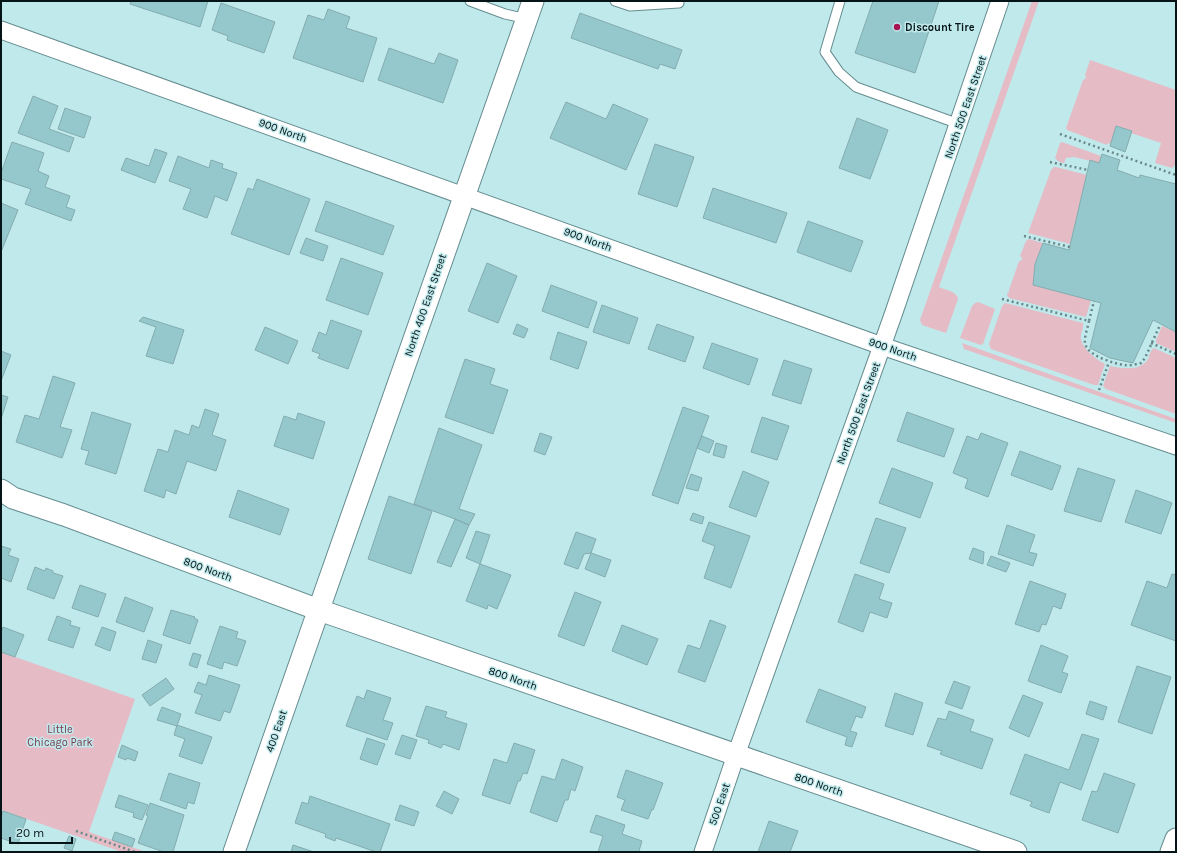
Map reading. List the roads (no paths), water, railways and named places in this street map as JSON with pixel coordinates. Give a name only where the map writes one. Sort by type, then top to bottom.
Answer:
[{"type":"street","name":"North 500 East Street","points":[[736,755],[882,346],[1000,1]]},
{"type":"street","name":"North 400 East Street","points":[[319,610],[464,194],[530,10]]},
{"type":"street","name":"900 North","points":[[1,30],[464,194],[882,346],[1176,446]]},
{"type":"street","name":"800 North","points":[[5,496],[64,515],[319,610],[1016,852]]},
{"type":"street","name":"400 East","points":[[234,852],[319,610]]},
{"type":"street","name":"500 East","points":[[703,852],[736,755]]},
{"type":"street","points":[[1171,852],[1176,839]]},
{"type":"lane","points":[[470,1],[505,14],[530,10]]},
{"type":"lane","points":[[615,1],[630,6],[679,3]]},
{"type":"lane","points":[[840,1],[825,52],[839,72],[856,87],[959,124]]},
{"type":"place","name":"Discount Tire","points":[[897,27]]},
{"type":"park label","name":"Little Chicago Park","points":[[60,735]]}]
